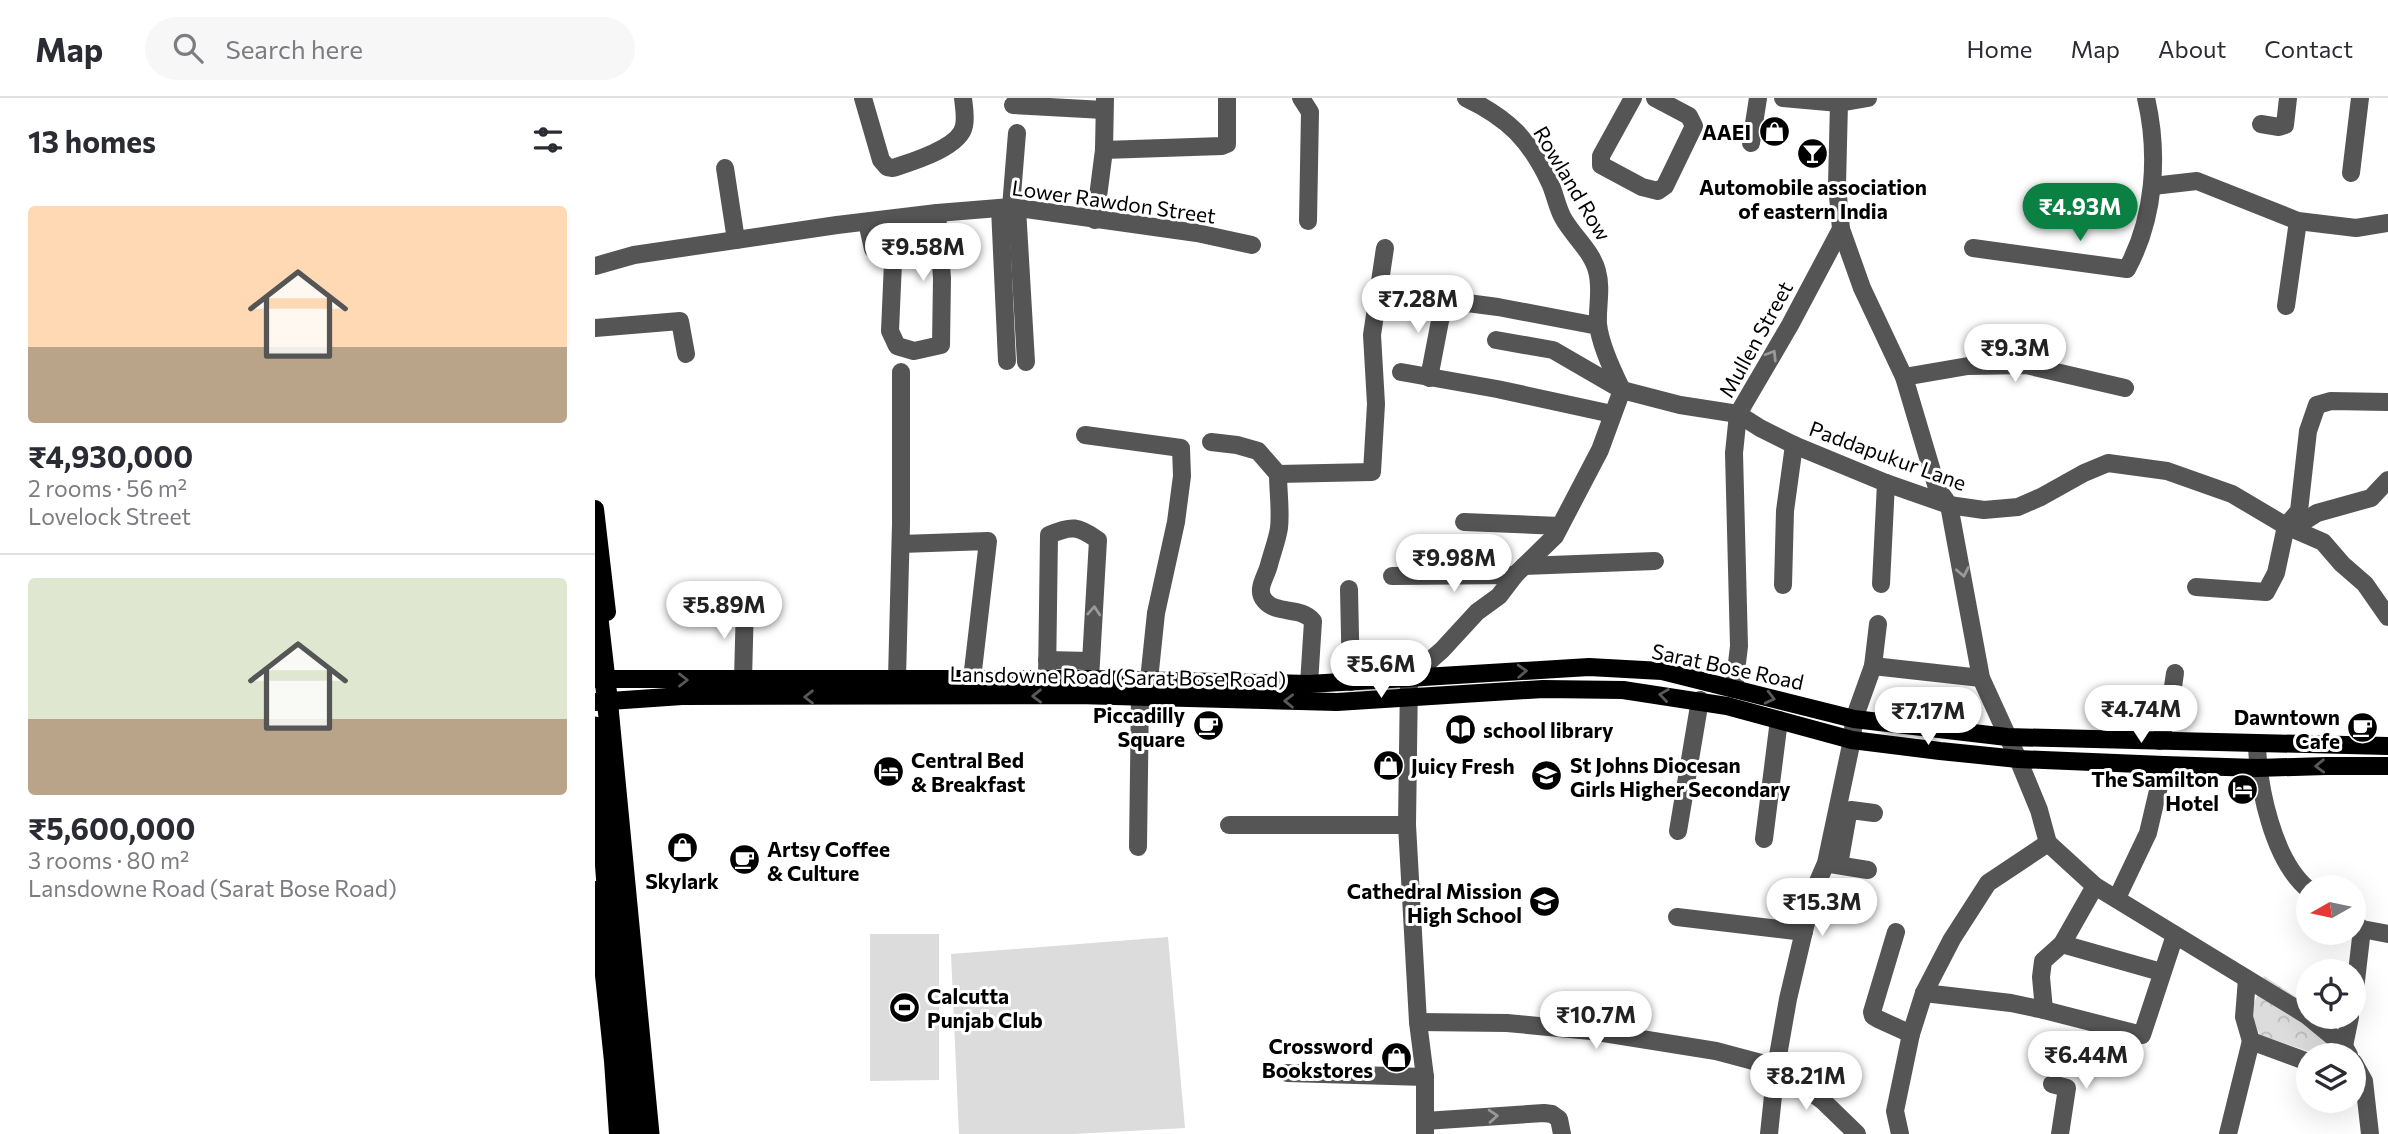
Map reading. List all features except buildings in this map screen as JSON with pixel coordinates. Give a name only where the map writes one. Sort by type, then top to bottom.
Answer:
[{"type":"highway","points":[[595,593],[649,1134]]},
{"type":"highway","points":[[595,727],[611,938],[631,1134]]},
{"type":"main road","points":[[595,509],[615,680],[659,1134]]},
{"type":"main road","name":"Sarat Bose Road","points":[[595,679],[1047,679],[1090,670],[1149,680],[1309,684],[1351,682],[1408,688],[1589,667],[1662,671],[1854,719],[2007,737],[2388,746]]},
{"type":"main road","name":"Lansdowne Road (Sarat Bose Road)","points":[[595,702],[683,696],[1140,696],[1337,702],[1408,688],[1623,690],[1700,700],[1852,740],[2018,759],[2257,768],[2388,766]]},
{"type":"main road","points":[[595,890],[599,958],[618,1134]]},
{"type":"street","points":[[863,98],[881,160],[887,167],[893,168],[940,150],[962,133],[965,121],[964,98]]},
{"type":"street","points":[[1104,150],[1227,144],[1227,98]]},
{"type":"street","points":[[1301,98],[1310,112],[1308,221]]},
{"type":"street","name":"Rowland Row","points":[[1466,98],[1483,106],[1517,131],[1530,146],[1551,185],[1560,214],[1577,240],[1587,249],[1597,268],[1600,286],[1598,326],[1622,390]]},
{"type":"street","points":[[1633,98],[1601,156],[1601,165],[1643,187],[1658,191],[1665,187],[1694,126],[1689,116],[1655,98]]},
{"type":"street","points":[[1751,143],[1758,98]]},
{"type":"street","points":[[1783,98],[1839,103],[1868,98]]},
{"type":"street","points":[[1973,248],[2127,269],[2138,248],[2153,186],[2153,127],[2146,98]]},
{"type":"street","points":[[2261,124],[2279,127],[2285,125],[2288,98]]},
{"type":"street","points":[[2351,173],[2360,98]]},
{"type":"street","points":[[1839,103],[1837,185],[1841,229],[1862,289],[1904,377],[1930,472],[1949,505],[1981,678],[2039,810],[2047,843],[2095,886],[2296,1010]]},
{"type":"street","points":[[1013,105],[1104,104],[1104,150],[1095,220]]},
{"type":"street","points":[[1007,361],[1009,207],[1017,133]]},
{"type":"street","points":[[725,168],[736,240]]},
{"type":"street","points":[[2153,186],[2197,181],[2298,221],[2356,228],[2388,223]]},
{"type":"street","points":[[1009,207],[1026,362]]},
{"type":"street","name":"Lower Rawdon Street","points":[[595,266],[634,255],[736,240],[937,213],[1009,207],[1197,233],[1252,245]]},
{"type":"street","points":[[867,222],[873,250],[893,262],[890,331],[897,346],[914,351],[941,345],[942,278],[937,213]]},
{"type":"street","points":[[2286,306],[2298,221]]},
{"type":"street","name":"Mullen Street","points":[[1734,689],[1739,646],[1734,464],[1738,414],[1790,325],[1841,229]]},
{"type":"street","points":[[1278,474],[1372,472],[1376,404],[1372,335],[1385,247]]},
{"type":"street","points":[[1429,378],[1444,300],[1598,326]]},
{"type":"street","points":[[595,328],[680,321],[686,354]]},
{"type":"street","points":[[1496,340],[1553,350],[1622,390],[1680,405],[1738,414]]},
{"type":"street","points":[[1904,377],[1968,366],[2025,365],[2125,388]]},
{"type":"street","points":[[897,678],[901,544],[901,372]]},
{"type":"street","points":[[1401,372],[1612,414]]},
{"type":"street","points":[[1562,1134],[1559,1119],[1544,1113],[1425,1127],[1425,1077],[1418,1023],[1407,825],[1408,688],[1477,612],[1499,596],[1520,570],[1555,536],[1601,450],[1622,390]]},
{"type":"street","points":[[2196,587],[2266,592],[2276,573],[2289,527],[2299,511],[2308,431],[2317,405],[2331,401],[2388,402]]},
{"type":"street","name":"Paddapukur Lane","points":[[1738,414],[1794,445],[1886,482],[1949,505],[1984,510],[2018,507],[2108,463],[2167,471],[2232,494],[2289,527],[2323,542],[2342,564],[2365,584],[2388,617]]},
{"type":"street","points":[[1085,435],[1181,448],[1182,475],[1176,522],[1156,613],[1149,680]]},
{"type":"street","points":[[1211,442],[1258,451],[1278,474],[1279,527],[1261,586],[1264,600],[1271,606],[1299,611],[1313,621],[1309,684]]},
{"type":"street","points":[[1783,585],[1785,511],[1794,445]]},
{"type":"street","points":[[2289,527],[2317,513],[2371,498],[2388,480]]},
{"type":"street","points":[[1881,584],[1886,482]]},
{"type":"street","points":[[1464,522],[1560,526]]},
{"type":"street","points":[[1047,660],[1090,670],[1098,540],[1083,529],[1066,528],[1049,535],[1047,660],[1047,679]]},
{"type":"street","points":[[901,544],[988,541],[972,679]]},
{"type":"street","points":[[1392,576],[1655,561]]},
{"type":"street","points":[[1349,589],[1351,682]]},
{"type":"street","points":[[743,680],[745,603]]},
{"type":"street","points":[[1769,1134],[1776,1067],[1788,999],[1813,892],[1833,864],[1843,813],[1854,719],[1873,666],[1878,624]]},
{"type":"street","points":[[1873,666],[1981,678]]},
{"type":"street","points":[[2160,741],[2175,673]]},
{"type":"street","points":[[1137,847],[1140,696]]},
{"type":"street","points":[[1678,831],[1700,700]]},
{"type":"street","points":[[1764,839],[1779,720]]},
{"type":"street","points":[[2257,743],[2257,768],[2280,851],[2296,876]]},
{"type":"street","points":[[2117,898],[2148,833],[2164,765]]},
{"type":"street","points":[[1843,813],[1851,810],[1874,813]]},
{"type":"street","points":[[1229,825],[1407,825]]},
{"type":"street","points":[[1900,1134],[1895,1111],[1911,1034],[1924,993],[1952,939],[1988,883],[2047,843]]},
{"type":"street","points":[[1833,864],[1868,870]]},
{"type":"street","points":[[2044,1010],[2041,977],[2043,961],[2062,944],[2095,886]]},
{"type":"street","points":[[1677,917],[1804,932]]},
{"type":"street","points":[[2366,928],[2388,934]]},
{"type":"street","points":[[1896,932],[1872,1012],[1878,1019],[1911,1034]]},
{"type":"street","points":[[1924,993],[2011,1003],[2138,1036],[2142,1035],[2175,935]]},
{"type":"street","points":[[2062,944],[2161,972]]},
{"type":"street","points":[[599,958],[642,958]]},
{"type":"street","points":[[2228,1134],[2251,1041],[2244,1017],[2247,979]]},
{"type":"street","points":[[1418,1023],[1507,1023],[1591,1031],[1716,1051],[1776,1067],[1823,1101],[1857,1134]]},
{"type":"street","points":[[2322,1029],[2338,1043]]},
{"type":"street","points":[[2251,1041],[2296,1058]]},
{"type":"street","points":[[1287,1073],[1425,1077]]},
{"type":"street","points":[[2052,1084],[2067,1088],[2060,1134]]},
{"type":"street","points":[[2366,1100],[2376,1131]]},
{"type":"green space","name":"Calcutta Punjab Club","points":[[870,934],[939,934],[939,1080],[870,1081]]},
{"type":"green space","points":[[1168,937],[1185,1128],[1073,1134],[959,1134],[951,954]]},
{"type":"green space","points":[[2264,976],[2296,997],[2296,1029],[2332,1029],[2343,1043],[2296,1043],[2296,1047],[2260,1035],[2250,1015]]},
{"type":"place","name":"AAEI","points":[[1774,131]]},
{"type":"place","name":"Automobile association of eastern India","points":[[1813,154]]},
{"type":"place","name":"Piccadilly Square","points":[[1208,726]]},
{"type":"place","name":"Dawntown Cafe","points":[[2363,728]]},
{"type":"place","name":"school library","points":[[1460,729]]},
{"type":"place","name":"Juicy Fresh","points":[[1388,765]]},
{"type":"place","name":"Central Bed & Breakfast","points":[[888,771]]},
{"type":"place","name":"St Johns Diocesan Girls Higher Secondary","points":[[1547,776]]},
{"type":"place","name":"The Samilton Hotel","points":[[2242,790]]},
{"type":"place","name":"Skylark","points":[[682,848]]},
{"type":"place","name":"Artsy Coffee & Culture","points":[[744,860]]},
{"type":"place","name":"Cathedral Mission High School","points":[[1545,902]]},
{"type":"place","name":"Calcutta Punjab Club","points":[[904,1007]]},
{"type":"place","name":"Crossword Bookstores","points":[[1396,1057]]}]
